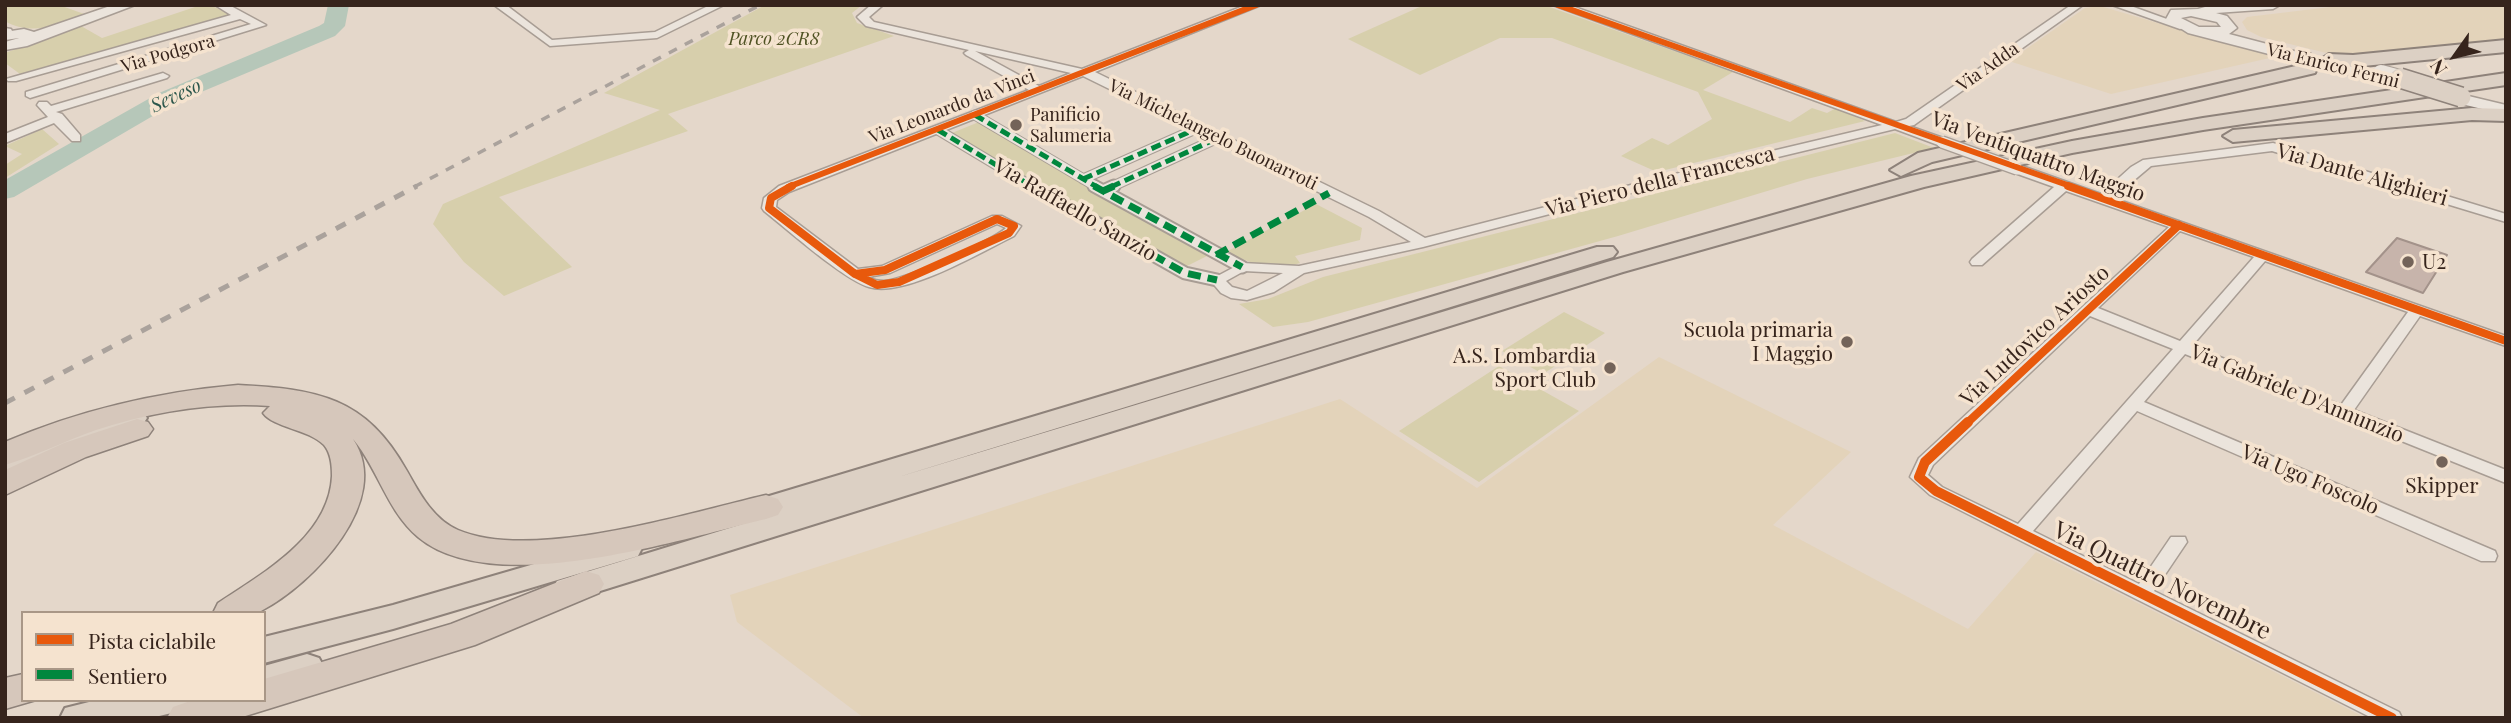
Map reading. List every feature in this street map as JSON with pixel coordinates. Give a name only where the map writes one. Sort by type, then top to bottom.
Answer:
[{"type":"highway","points":[[2329,60],[2353,61],[2506,46]]},
{"type":"highway","points":[[1901,170],[1925,157],[2308,69],[2310,64],[2303,58]]},
{"type":"highway","points":[[266,649],[393,617],[766,507],[1438,300],[1901,170],[2158,118],[2506,67]]},
{"type":"highway","points":[[2383,75],[2465,101],[2504,110]]},
{"type":"highway","points":[[266,678],[360,653],[1628,263],[1919,181],[2092,143],[2506,79]]},
{"type":"highway","points":[[2092,143],[2154,143],[2465,101]]},
{"type":"highway","points":[[5,454],[71,428],[130,411],[177,401],[237,394],[294,398],[334,410],[363,431],[384,458],[403,498],[420,521],[446,538],[485,550],[529,553],[578,549],[766,507]]},
{"type":"highway","points":[[5,470],[74,438],[127,419],[237,394]]},
{"type":"highway","points":[[5,484],[75,450],[172,420],[224,412],[274,412],[311,422],[338,442],[349,469],[342,505],[321,542],[275,584],[234,611]]},
{"type":"highway","points":[[266,694],[462,635],[586,584]]},
{"type":"highway","points":[[77,718],[161,702]]},
{"type":"highway","points":[[187,718],[239,702]]},
{"type":"street","points":[[13,37],[73,24],[128,5]]},
{"type":"street","name":"Via Podgora","points":[[30,94],[261,25],[220,5]]},
{"type":"street","points":[[499,5],[550,43],[656,35],[719,5]]},
{"type":"street","name":"Via Michelangelo Buonarroti","points":[[878,5],[862,17],[870,24],[1081,72],[1374,214],[1423,243]]},
{"type":"street","name":"Via Leonardo da Vinci","points":[[855,274],[769,208],[771,198],[785,189],[1256,5]]},
{"type":"street","name":"Via Ventiquattro Maggio","points":[[1558,5],[2506,341]]},
{"type":"street","name":"Via Adda","points":[[1896,125],[1915,119],[2078,5]]},
{"type":"street","points":[[2119,5],[2182,19],[2195,12],[2273,5]]},
{"type":"street","points":[[2201,31],[2222,32],[2230,25],[2232,15],[2249,8]]},
{"type":"street","name":"Via Enrico Fermi","points":[[2195,12],[2216,17],[2259,42],[2383,75],[2465,101]]},
{"type":"street","points":[[9,76],[242,15]]},
{"type":"street","name":"Via Enrico Fermi","points":[[2182,19],[2201,31],[2303,58],[2383,75]]},
{"type":"street","name":"Via Michelangelo Buonarroti","points":[[953,43],[1038,90]]},
{"type":"street","points":[[9,76],[76,138]]},
{"type":"street","points":[[5,139],[53,114],[163,76]]},
{"type":"street","name":"Via Raffaello Sanzio","points":[[975,115],[1103,191],[1242,267]]},
{"type":"street","name":"Via Piero della Francesca","points":[[1299,270],[1423,243],[1658,182],[1896,125]]},
{"type":"street","points":[[1083,179],[1198,128]]},
{"type":"street","name":"Via Raffaello Sanzio","points":[[937,130],[1185,273],[1217,280]]},
{"type":"street","points":[[1103,191],[1218,138]]},
{"type":"street","name":"Via Dante Alighieri","points":[[2104,199],[2136,170],[2148,163],[2279,149],[2506,218]]},
{"type":"street","points":[[1977,262],[2064,185]]},
{"type":"street","points":[[997,219],[1014,226],[1009,233],[916,275],[885,285],[868,284],[855,274],[885,270],[997,219]]},
{"type":"street","name":"Via Ludovico Ariosto","points":[[1918,474],[1925,462],[2179,225]]},
{"type":"street","points":[[2021,533],[2263,255]]},
{"type":"street","points":[[1242,267],[1299,270],[1253,296],[1239,296],[1223,289],[1217,280],[1242,267]]},
{"type":"street","name":"Via Gabriele D'Annunzio","points":[[2089,310],[2506,477]]},
{"type":"street","points":[[2344,413],[2417,310]]},
{"type":"street","name":"Via Ugo Foscolo","points":[[2133,403],[2488,556]]},
{"type":"street","name":"Via Quattro Novembre","points":[[1918,474],[1930,487],[2392,718]]},
{"type":"street","points":[[2143,592],[2178,542]]},
{"type":"shaded area","points":[[2347,5],[2506,5],[2506,43],[2343,57],[2261,37],[2247,30],[2242,22],[2247,17]]},
{"type":"shaded area","points":[[2100,6],[2274,57],[2111,94],[2009,61],[2085,8]]},
{"type":"shaded area","points":[[1659,357],[1851,452],[1773,525],[1968,629],[2036,552],[2366,718],[864,718],[737,622],[730,595],[1340,399],[1477,488]]},
{"type":"green space","points":[[5,5],[59,5],[87,15],[46,27],[25,28],[5,21]]},
{"type":"green space","points":[[201,5],[210,5],[231,15],[20,74],[5,63],[5,53],[81,26],[102,38]]},
{"type":"green space","name":"Parco 2CR8","points":[[765,5],[862,5],[852,13],[857,23],[894,36],[668,114],[688,131],[499,197],[572,267],[504,296],[464,262],[433,224],[443,204],[660,110],[604,93]]},
{"type":"green space","points":[[1424,5],[1544,5],[1733,72],[1703,90],[1790,122],[1812,108],[1827,113],[1836,108],[1865,121],[1657,172],[1621,156],[1652,138],[1668,145],[1712,119],[1698,92],[1552,38],[1500,38],[1420,75],[1348,39]]},
{"type":"green space","points":[[979,122],[1209,255],[1183,268],[952,133]]},
{"type":"green space","points":[[42,129],[59,144],[5,178],[5,165],[22,154],[5,146]]},
{"type":"green space","points":[[1895,133],[1934,148],[1807,179],[1618,236],[1308,322],[1273,327],[1239,304],[1268,299],[1323,277]]},
{"type":"green space","points":[[1316,204],[1362,228],[1360,240],[1295,256],[1300,263],[1281,267],[1253,263],[1226,252]]},
{"type":"green space","points":[[1564,312],[1605,333],[1543,374],[1502,351]]},
{"type":"green space","points":[[1499,366],[1579,411],[1479,482],[1399,431]]},
{"type":"building","name":"U2","points":[[2397,238],[2447,255],[2423,293],[2366,272]]},
{"type":"waterway","name":"Seveso","points":[[5,191],[167,98],[240,65],[327,31],[334,26],[339,5]]},
{"type":"railway","points":[[414,187],[760,5]]},
{"type":"railway","points":[[5,403],[417,186]]},
{"type":"marked path","points":[[975,115],[1103,191],[1242,267]]},
{"type":"marked path","points":[[1083,179],[1198,128]]},
{"type":"marked path","points":[[938,130],[1046,195],[1185,273],[1217,280]]},
{"type":"marked path","points":[[1103,191],[1218,138]]},
{"type":"marked path","points":[[1216,255],[1329,193]]},
{"type":"cycle path","points":[[855,274],[885,270],[997,219],[1014,226],[1009,233],[931,271],[899,282],[877,285],[855,274],[769,208],[771,198],[784,189],[1256,5]]},
{"type":"cycle path","points":[[1558,5],[2506,341]]},
{"type":"cycle path","points":[[2179,225],[1925,462],[1919,477],[1936,491],[2392,718]]},
{"type":"place","name":"Panificio Salumeria","points":[[1016,125]]},
{"type":"place","name":"U2","points":[[2408,262]]},
{"type":"place","name":"Scuola primaria I Maggio","points":[[1847,342]]},
{"type":"place","name":"A.S. Lombardia Sport Club","points":[[1610,368]]},
{"type":"place","name":"Skipper","points":[[2442,462]]}]
